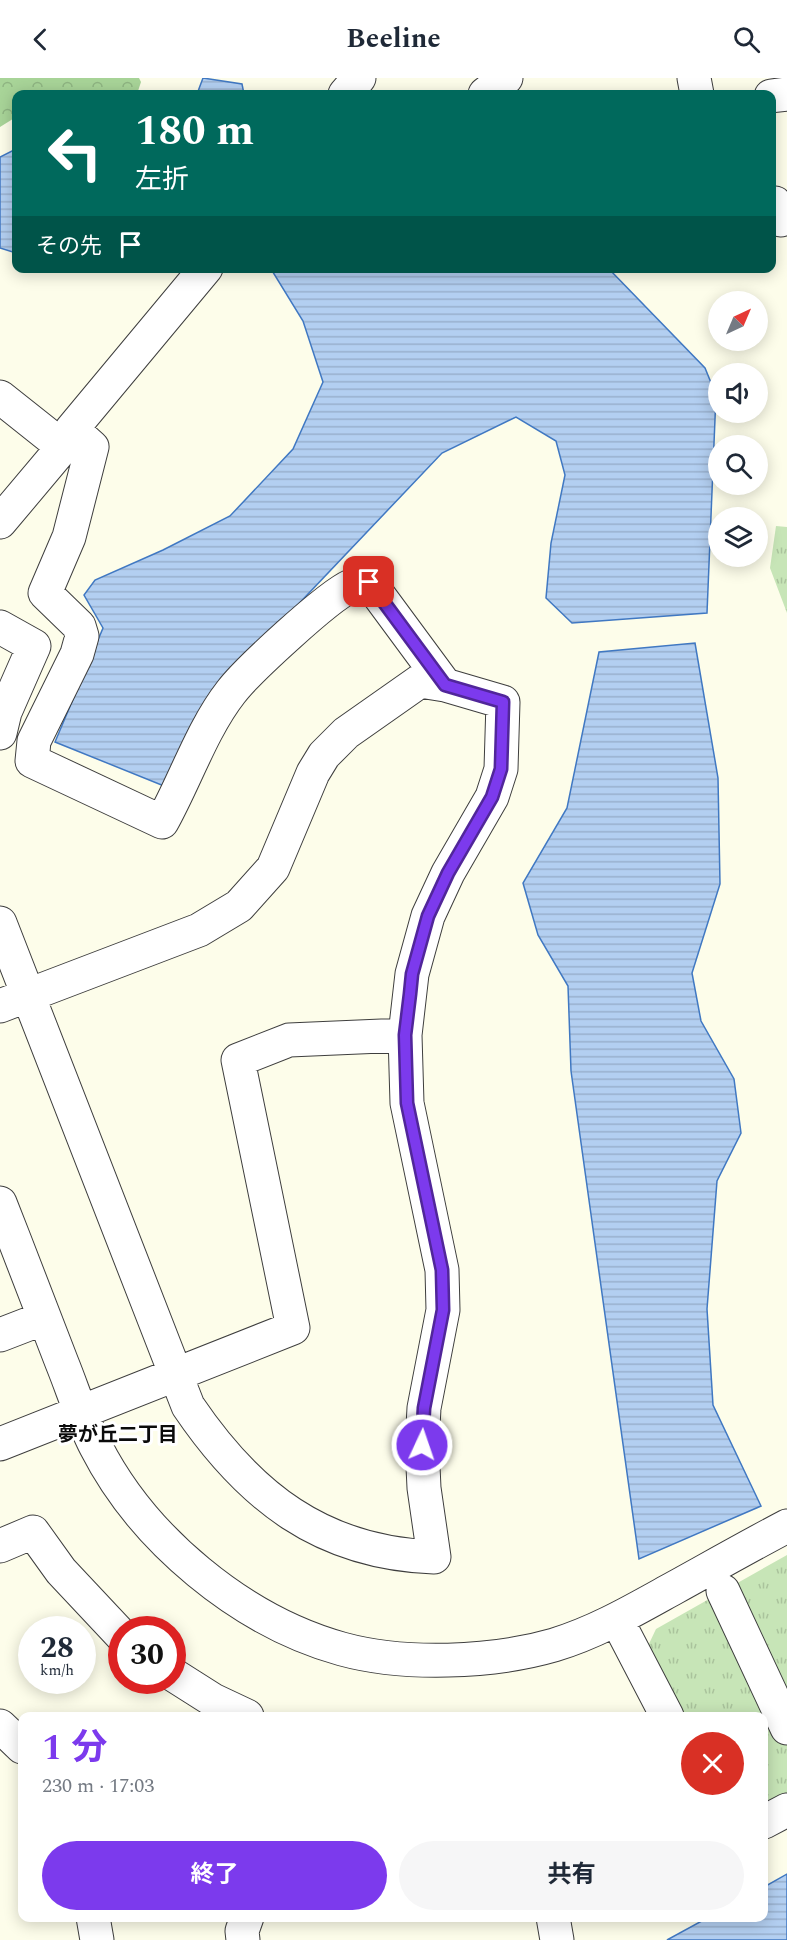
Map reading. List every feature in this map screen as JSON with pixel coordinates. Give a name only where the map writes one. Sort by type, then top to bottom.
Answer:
[{"type":"street","points":[[348,90],[359,78]]},
{"type":"street","points":[[490,90],[506,78]]},
{"type":"street","points":[[0,522],[202,273]]},
{"type":"street","points":[[0,397],[68,438],[92,447],[69,537],[45,593],[79,626],[82,636],[77,654],[34,741],[32,761],[162,822],[182,786],[207,731],[231,692],[321,608],[350,586],[369,582],[445,685]]},
{"type":"street","points":[[0,627],[34,646],[5,712],[0,733]]},
{"type":"street","points":[[0,923],[13,1001],[188,1406],[224,1457],[275,1504],[315,1528],[348,1542],[405,1556],[434,1557],[424,1488],[422,1445],[424,1408],[443,1310],[442,1270],[407,1103],[405,1035],[412,974],[428,916],[448,873],[492,797],[501,769],[503,702],[445,685],[420,681],[346,733],[324,755],[312,773],[273,868],[239,906],[199,930],[13,1001]]},
{"type":"street","points":[[0,1444],[293,1328],[238,1060],[289,1040],[405,1035]]},
{"type":"street","points":[[0,1203],[96,1447],[145,1521],[172,1549],[236,1600],[286,1626],[342,1649],[421,1660],[521,1653],[554,1645],[617,1620],[787,1526]]},
{"type":"street","points":[[0,1335],[44,1318]]},
{"type":"street","points":[[0,1546],[33,1532],[68,1579],[108,1621]]},
{"type":"street","points":[[723,1591],[787,1728]]},
{"type":"street","points":[[617,1620],[658,1712]]},
{"type":"street","points":[[186,1683],[213,1700],[238,1712]]},
{"type":"street","points":[[768,1820],[787,1810]]},
{"type":"street","points":[[94,1922],[97,1940]]},
{"type":"street","points":[[243,1940],[242,1930],[245,1922]]},
{"type":"street","points":[[554,1922],[557,1940]]},
{"type":"green space","points":[[0,78],[139,78],[141,82],[138,90],[12,90],[12,120],[0,127]]},
{"type":"green space","points":[[776,526],[787,527],[787,613],[770,568]]},
{"type":"green space","points":[[787,1555],[787,1799],[768,1809],[768,1712],[680,1712],[647,1648],[656,1629]]},
{"type":"water","points":[[203,78],[242,84],[243,90],[198,90]]},
{"type":"water","points":[[12,151],[12,252],[0,248],[0,157]]},
{"type":"water","points":[[273,273],[613,273],[705,368],[708,375],[708,423],[715,423],[714,435],[708,435],[708,495],[712,495],[711,507],[708,507],[707,613],[572,623],[546,598],[551,543],[565,475],[556,441],[516,417],[442,453],[215,692],[169,788],[55,742],[103,628],[84,595],[95,580],[163,550],[230,516],[293,449],[323,382],[303,321]]},
{"type":"water","points":[[695,643],[718,778],[720,884],[692,973],[701,1021],[734,1079],[741,1133],[717,1181],[707,1309],[713,1405],[761,1506],[639,1559],[571,1071],[568,986],[538,935],[523,883],[567,808],[599,652]]},
{"type":"water","points":[[787,1874],[787,1940],[667,1940],[700,1922],[768,1922],[768,1885]]},
{"type":"district","name":"夢が丘二丁目","points":[[118,1434]]},
{"type":"route","points":[[369,582],[445,685],[503,702],[501,769],[492,797],[448,873],[428,916],[412,974],[405,1035],[407,1103],[442,1270],[443,1310],[424,1408],[422,1445]]}]
